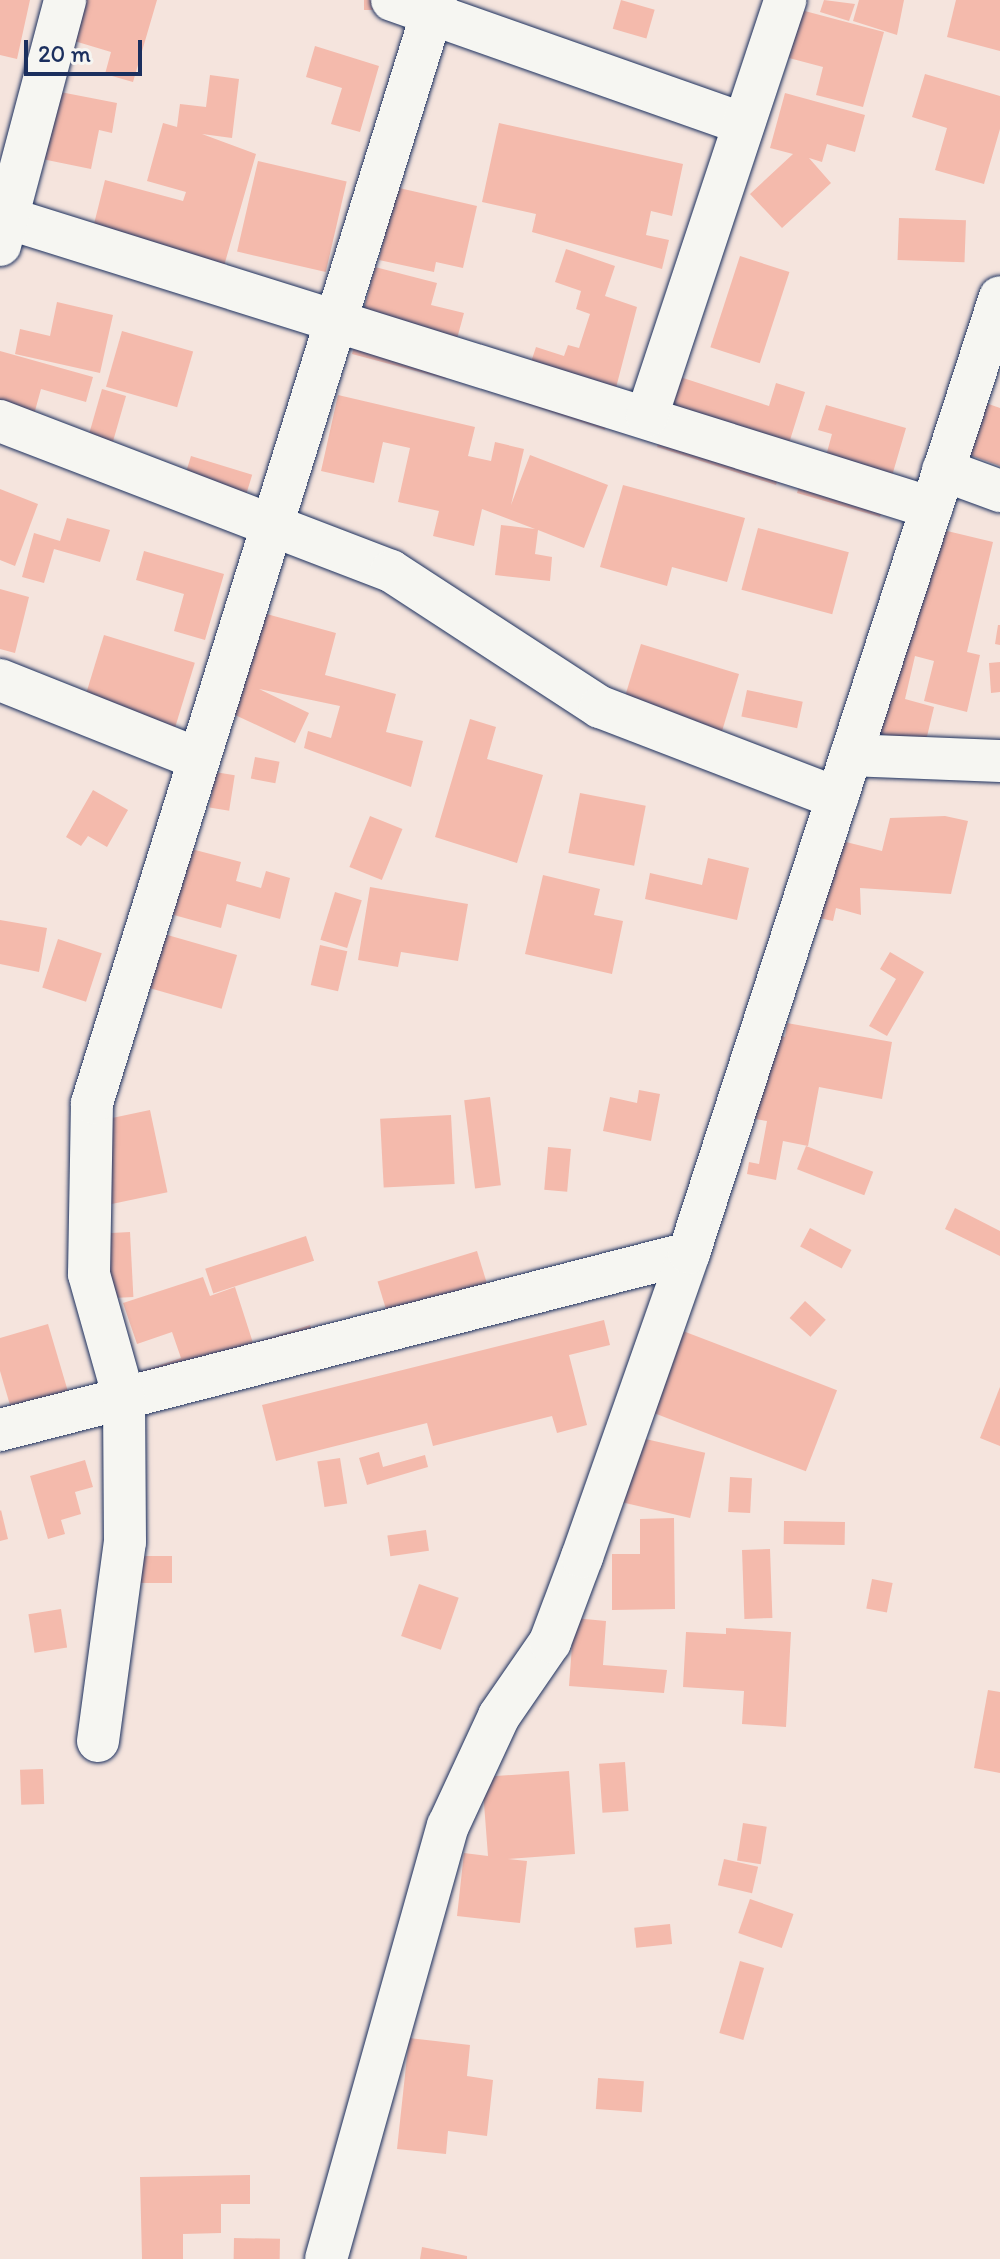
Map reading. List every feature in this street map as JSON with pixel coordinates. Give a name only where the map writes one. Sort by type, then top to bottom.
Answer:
[{"type":"street","points":[[65,0],[4,232],[340,317],[647,416],[938,489],[1000,491]]},
{"type":"street","points":[[392,0],[433,6],[739,122]]},
{"type":"street","points":[[647,416],[739,122],[785,0]]},
{"type":"street","points":[[98,1741],[125,1542],[124,1398],[89,1274],[92,1103],[196,758],[340,317],[433,6]]},
{"type":"street","points":[[326,2259],[448,1826],[499,1716],[550,1642],[689,1253],[1000,297]]},
{"type":"street","points":[[0,421],[391,571],[600,707],[837,798]]},
{"type":"street","points":[[0,680],[196,758]]},
{"type":"street","points":[[851,755],[1000,761]]},
{"type":"street","points":[[0,1430],[689,1253]]},
{"type":"building","points":[[0,0],[30,0],[17,59],[0,55]]},
{"type":"building","points":[[83,0],[157,0],[133,82],[105,74],[111,52],[71,40]]},
{"type":"building","points":[[364,0],[398,0],[398,10],[364,10]]},
{"type":"building","points":[[621,0],[655,10],[646,38],[613,29]]},
{"type":"building","points":[[824,0],[855,4],[849,21],[820,12]]},
{"type":"building","points":[[859,0],[904,0],[897,35],[853,21]]},
{"type":"building","points":[[956,0],[1000,0],[1000,51],[947,37]]},
{"type":"building","points":[[801,10],[884,32],[863,107],[816,95],[823,67],[789,58]]},
{"type":"building","points":[[315,46],[379,66],[360,132],[331,124],[342,88],[306,77]]},
{"type":"building","points":[[925,74],[1000,96],[1000,129],[984,184],[935,170],[947,128],[912,117]]},
{"type":"building","points":[[210,75],[239,79],[232,138],[202,134],[256,154],[216,294],[85,260],[105,180],[183,201],[186,192],[147,181],[163,123],[177,127],[180,104],[206,107]]},
{"type":"building","points":[[50,90],[117,103],[112,133],[99,130],[91,169],[37,158]]},
{"type":"building","points":[[785,93],[865,115],[855,152],[827,144],[822,162],[809,158],[831,183],[782,228],[750,194],[793,154],[770,148]]},
{"type":"building","points":[[499,123],[683,164],[672,216],[651,211],[646,235],[669,240],[662,269],[532,232],[536,214],[482,202]]},
{"type":"building","points":[[258,161],[347,181],[326,272],[237,252]]},
{"type":"building","points":[[395,187],[477,206],[463,268],[436,262],[434,272],[379,260]]},
{"type":"building","points":[[899,218],[966,220],[964,262],[898,260]]},
{"type":"building","points":[[566,249],[615,266],[605,296],[637,307],[605,430],[518,401],[536,347],[564,356],[568,345],[579,348],[590,314],[576,309],[581,291],[555,282]]},
{"type":"building","points":[[740,256],[789,272],[760,363],[710,347]]},
{"type":"building","points":[[375,267],[437,283],[431,305],[464,313],[446,379],[352,354]]},
{"type":"building","points":[[57,302],[113,315],[100,373],[15,354],[20,329],[50,336]]},
{"type":"building","points":[[122,331],[193,351],[177,407],[106,387]]},
{"type":"building","points":[[0,351],[93,377],[86,402],[41,389],[30,429],[0,420]]},
{"type":"building","points":[[680,377],[769,406],[776,383],[805,392],[776,485],[657,447]]},
{"type":"building","points":[[102,389],[126,396],[105,469],[81,462]]},
{"type":"building","points":[[338,395],[475,427],[468,456],[491,461],[495,442],[524,449],[511,505],[530,455],[608,485],[584,548],[538,530],[535,554],[552,557],[550,581],[495,575],[501,525],[535,529],[482,509],[474,546],[433,536],[439,511],[398,502],[410,448],[383,442],[374,483],[321,471]]},
{"type":"building","points":[[983,402],[1000,408],[1000,466],[964,453]]},
{"type":"building","points":[[826,405],[906,428],[880,517],[797,493],[806,462],[823,467],[832,434],[818,430]]},
{"type":"building","points":[[191,456],[252,475],[239,519],[178,500]]},
{"type":"building","points":[[623,485],[745,518],[727,582],[672,567],[667,586],[600,567]]},
{"type":"building","points":[[0,489],[38,504],[15,566],[0,560]]},
{"type":"building","points":[[67,518],[110,530],[100,562],[54,549],[44,583],[22,577],[34,533],[60,541]]},
{"type":"building","points":[[918,524],[993,542],[967,652],[980,655],[967,712],[924,701],[934,661],[915,656],[905,699],[934,707],[925,745],[869,731]]},
{"type":"building","points":[[758,528],[849,552],[832,614],[741,590]]},
{"type":"building","points":[[144,551],[224,574],[205,640],[174,631],[184,594],[136,580]]},
{"type":"building","points":[[0,589],[29,597],[15,653],[0,649]]},
{"type":"building","points":[[263,613],[336,633],[325,675],[396,694],[386,732],[423,741],[411,787],[304,748],[308,731],[331,738],[340,706],[259,689],[309,713],[295,743],[235,715]]},
{"type":"building","points":[[1000,625],[1000,645],[995,644]]},
{"type":"building","points":[[104,635],[195,663],[167,753],[77,725]]},
{"type":"building","points":[[641,644],[739,674],[712,765],[619,716]]},
{"type":"building","points":[[1000,662],[1000,692],[991,693],[989,663]]},
{"type":"building","points":[[747,690],[803,702],[797,728],[741,716]]},
{"type":"building","points":[[470,719],[496,727],[487,759],[543,775],[517,863],[435,837]]},
{"type":"building","points":[[255,757],[280,762],[275,783],[251,779]]},
{"type":"building","points":[[215,772],[235,775],[229,811],[209,808]]},
{"type":"building","points":[[93,790],[128,810],[107,847],[88,836],[81,846],[66,837]]},
{"type":"building","points":[[580,793],[646,806],[634,866],[568,853]]},
{"type":"building","points":[[370,816],[402,829],[382,880],[349,867]]},
{"type":"building","points":[[945,816],[968,821],[951,894],[860,888],[861,915],[836,908],[833,921],[805,915],[830,838],[882,851],[890,818]]},
{"type":"building","points":[[180,846],[241,862],[236,881],[261,888],[266,871],[290,878],[280,919],[227,904],[221,928],[163,912]]},
{"type":"building","points":[[708,858],[749,868],[737,920],[645,899],[650,873],[702,885]]},
{"type":"building","points":[[543,875],[600,889],[594,915],[623,921],[612,974],[525,954]]},
{"type":"building","points":[[370,887],[468,904],[458,961],[401,952],[398,967],[358,960]]},
{"type":"building","points":[[335,892],[362,900],[347,948],[320,940]]},
{"type":"building","points":[[0,920],[47,928],[39,972],[0,964]]},
{"type":"building","points":[[164,934],[237,955],[222,1009],[149,988]]},
{"type":"building","points":[[58,939],[102,953],[86,1002],[42,988]]},
{"type":"building","points":[[320,945],[347,951],[338,991],[311,985]]},
{"type":"building","points":[[890,952],[924,972],[887,1036],[869,1026],[896,979],[880,969]]},
{"type":"building","points":[[787,1023],[892,1042],[882,1099],[819,1087],[808,1146],[783,1141],[776,1180],[747,1174],[749,1162],[759,1164],[767,1121],[744,1117],[759,1031],[785,1037]]},
{"type":"building","points":[[639,1090],[660,1094],[651,1141],[603,1131],[610,1097],[637,1103]]},
{"type":"building","points":[[490,1097],[501,1185],[475,1189],[464,1100]]},
{"type":"building","points":[[150,1110],[167,1192],[100,1207],[83,1124]]},
{"type":"building","points":[[451,1115],[455,1184],[384,1188],[380,1119]]},
{"type":"building","points":[[806,1146],[873,1172],[864,1195],[797,1169]]},
{"type":"building","points":[[548,1147],[571,1149],[567,1192],[544,1190]]},
{"type":"building","points":[[955,1208],[1000,1231],[1000,1256],[945,1229]]},
{"type":"building","points":[[810,1228],[851,1250],[842,1269],[800,1247]]},
{"type":"building","points":[[130,1232],[133,1297],[95,1299],[92,1234]]},
{"type":"building","points":[[306,1236],[314,1261],[213,1293],[205,1269]]},
{"type":"building","points":[[477,1251],[494,1306],[394,1336],[378,1281]]},
{"type":"building","points":[[203,1277],[210,1296],[235,1287],[253,1343],[310,1325],[318,1348],[146,1404],[136,1373],[181,1358],[172,1332],[137,1344],[123,1303]]},
{"type":"building","points":[[805,1301],[826,1320],[810,1337],[790,1318]]},
{"type":"building","points":[[604,1320],[610,1345],[569,1355],[587,1425],[557,1433],[552,1416],[433,1446],[427,1423],[276,1461],[262,1405]]},
{"type":"building","points":[[48,1324],[77,1422],[20,1439],[0,1371],[0,1338]]},
{"type":"building","points":[[683,1331],[837,1390],[806,1471],[652,1412]]},
{"type":"building","points":[[1000,1387],[1000,1446],[980,1438]]},
{"type":"building","points":[[637,1437],[705,1453],[690,1518],[622,1502]]},
{"type":"building","points":[[379,1452],[383,1467],[425,1455],[428,1467],[367,1485],[359,1458]]},
{"type":"building","points":[[340,1458],[347,1503],[324,1507],[317,1462]]},
{"type":"building","points":[[85,1460],[93,1487],[75,1492],[81,1514],[61,1520],[65,1534],[48,1539],[30,1476]]},
{"type":"building","points":[[730,1477],[752,1478],[750,1513],[728,1512]]},
{"type":"building","points":[[0,1511],[8,1539],[0,1541]]},
{"type":"building","points":[[674,1518],[675,1609],[612,1610],[612,1554],[640,1554],[640,1519]]},
{"type":"building","points":[[784,1521],[845,1522],[845,1545],[784,1544]]},
{"type":"building","points":[[426,1530],[429,1551],[390,1556],[387,1535]]},
{"type":"building","points":[[770,1549],[772,1618],[744,1619],[742,1550]]},
{"type":"building","points":[[127,1556],[172,1556],[172,1583],[127,1583]]},
{"type":"building","points":[[872,1579],[893,1583],[887,1612],[866,1608]]},
{"type":"building","points":[[419,1584],[459,1598],[441,1650],[401,1636]]},
{"type":"building","points":[[61,1609],[67,1648],[35,1653],[28,1614]]},
{"type":"building","points":[[574,1618],[606,1621],[603,1665],[667,1670],[664,1693],[569,1686]]},
{"type":"building","points":[[726,1628],[791,1632],[786,1727],[742,1724],[744,1691],[683,1687],[686,1632],[726,1634]]},
{"type":"building","points":[[988,1690],[1000,1692],[1000,1773],[974,1768]]},
{"type":"building","points":[[625,1762],[628,1811],[602,1813],[599,1764]]},
{"type":"building","points":[[43,1769],[44,1804],[21,1805],[20,1770]]},
{"type":"building","points":[[569,1771],[575,1854],[508,1859],[527,1861],[520,1923],[457,1916],[464,1853],[488,1856],[482,1777]]},
{"type":"building","points":[[743,1823],[767,1827],[761,1864],[737,1861]]},
{"type":"building","points":[[724,1859],[758,1867],[752,1893],[718,1885]]},
{"type":"building","points":[[750,1899],[793,1914],[782,1948],[738,1933]]},
{"type":"building","points":[[670,1924],[672,1944],[636,1948],[634,1928]]},
{"type":"building","points":[[740,1961],[764,1968],[743,2040],[719,2033]]},
{"type":"building","points":[[409,2038],[470,2045],[467,2076],[493,2080],[487,2136],[448,2131],[446,2154],[397,2149]]},
{"type":"building","points":[[598,2078],[644,2081],[642,2112],[596,2109]]},
{"type":"building","points":[[250,2175],[250,2204],[221,2204],[221,2233],[183,2234],[183,2259],[142,2259],[140,2177]]},
{"type":"building","points":[[234,2238],[280,2239],[280,2259],[234,2259]]},
{"type":"building","points":[[422,2247],[467,2256],[467,2259],[420,2259]]}]
